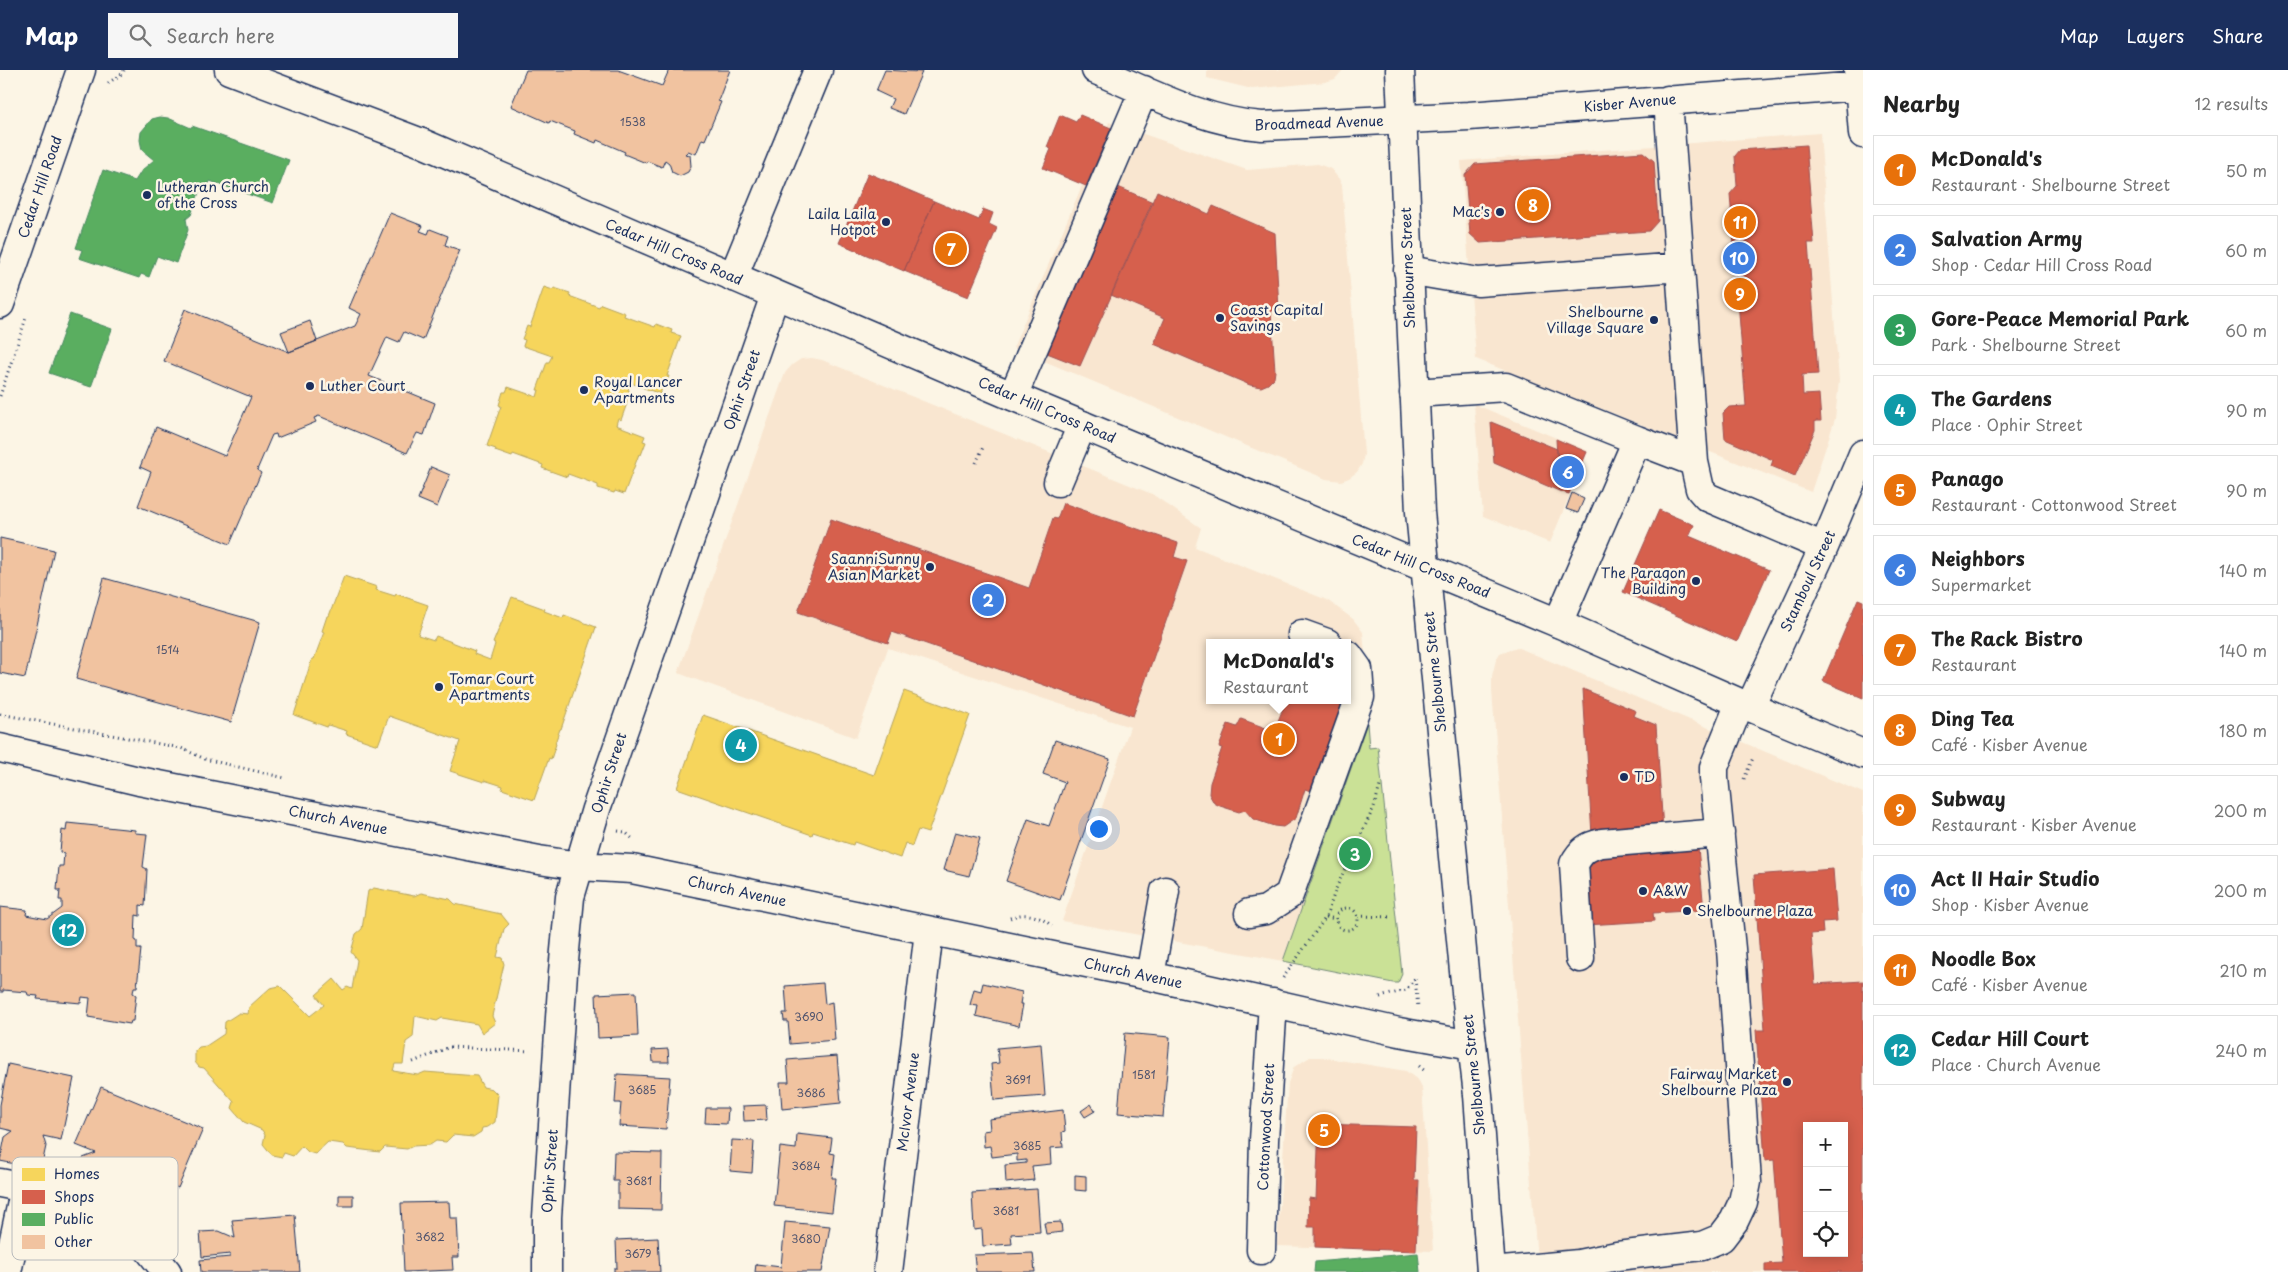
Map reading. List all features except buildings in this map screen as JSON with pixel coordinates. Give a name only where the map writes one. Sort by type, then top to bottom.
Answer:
[{"type":"street","name":"Cedar Hill Road","points":[[0,304],[81,70]]},
{"type":"street","name":"Cedar Hill Cross Road","points":[[229,70],[422,143],[1012,396],[1558,622],[1745,705],[1863,754]]},
{"type":"street","points":[[733,277],[818,70]]},
{"type":"street","name":"Broadmead Avenue","points":[[1096,70],[1205,115],[1241,125],[1275,126],[1402,119]]},
{"type":"street","name":"Shelbourne Street","points":[[1400,70],[1414,393],[1425,567],[1478,1095],[1491,1272]]},
{"type":"street","points":[[1858,78],[1863,134]]},
{"type":"street","name":"Kisber Avenue","points":[[1402,119],[1668,100],[1858,78]]},
{"type":"street","points":[[1012,396],[1144,90]]},
{"type":"street","points":[[1668,100],[1694,462],[1700,489],[1707,497],[1824,547]]},
{"type":"street","points":[[1408,270],[1478,282],[1680,267]]},
{"type":"street","name":"Ophir Street","points":[[547,1272],[547,1217],[563,972],[570,898],[596,809],[775,295]]},
{"type":"street","points":[[1414,393],[1506,387],[1694,462]]},
{"type":"street","points":[[1058,482],[1082,425]]},
{"type":"street","points":[[1558,622],[1636,440]]},
{"type":"street","name":"Stamboul Street","points":[[1491,1272],[1578,1264],[1618,1256],[1702,1246],[1721,1238],[1739,1212],[1747,1182],[1731,949],[1714,767],[1824,547],[1863,454]]},
{"type":"street","points":[[1249,913],[1266,910],[1289,895],[1360,697],[1358,669],[1351,659]]},
{"type":"street","name":"Church Avenue","points":[[0,748],[139,781],[539,860],[580,866],[632,869],[929,932],[1150,976],[1399,1032],[1472,1045]]},
{"type":"street","points":[[1580,958],[1574,864],[1580,853],[1589,846],[1602,842],[1720,833]]},
{"type":"street","points":[[1150,976],[1165,891]]},
{"type":"street","name":"McIvor Avenue","points":[[888,1272],[929,932]]},
{"type":"street","name":"Cottonwood Street","points":[[1261,1250],[1264,1140],[1273,1003]]},
{"type":"street","points":[[7,1272],[12,1185]]},
{"type":"street","points":[[157,1260],[167,1272]]},
{"type":"path","points":[[976,463],[984,445]]},
{"type":"path","points":[[1292,980],[1282,978],[1326,917],[1337,886],[1370,814],[1380,786]]},
{"type":"path","points":[[1349,908],[1355,910],[1358,922],[1349,930],[1342,930],[1336,919],[1337,913],[1349,908]]},
{"type":"path","points":[[1358,916],[1393,917]]},
{"type":"path","points":[[1326,917],[1336,919]]},
{"type":"path","points":[[1378,997],[1406,990],[1414,978]]},
{"type":"path","points":[[413,1062],[450,1047],[533,1051]]},
{"type":"shaded area","points":[[1207,70],[1343,70],[1335,79],[1325,82],[1252,89],[1207,78]]},
{"type":"shaded area","points":[[1109,122],[1247,170],[1318,164],[1331,169],[1339,179],[1342,185],[1364,454],[1362,464],[1357,472],[1349,478],[1341,481],[1326,479],[1013,348]]},
{"type":"shaded area","name":"Shelbourne Village Square","points":[[1820,133],[1839,381],[1835,419],[1811,492],[1476,359],[1461,161]]},
{"type":"shaded area","points":[[812,358],[822,360],[1152,494],[1201,528],[1195,547],[1327,600],[1353,619],[1363,632],[1369,699],[1367,723],[1283,961],[1062,921],[1130,727],[888,648],[856,738],[678,673],[785,373],[801,359]],"holes":[[[1064,503],[1178,543],[1174,557],[1187,562],[1132,716],[892,632],[888,643],[798,612],[831,519],[1029,588],[1053,519],[1057,519]]]},
{"type":"shaded area","points":[[1474,404],[1588,451],[1550,543],[1483,516]]},
{"type":"shaded area","name":"Shelbourne Plaza","points":[[1517,647],[1863,793],[1863,1272],[1538,1272],[1492,691],[1492,676],[1500,653]]},
{"type":"shaded area","points":[[1310,1057],[1321,1057],[1406,1071],[1419,1081],[1422,1087],[1433,1251],[1277,1246],[1288,1083],[1294,1067]]},
{"type":"green space","points":[[1367,723],[1369,748],[1378,747],[1402,974],[1398,983],[1283,961]]},
{"type":"place","name":"Lutheran Church of the Cross","points":[[147,195]]},
{"type":"place","name":"Ding Tea","points":[[1533,205]]},
{"type":"place","name":"Mac's","points":[[1500,212]]},
{"type":"place","name":"Laila Laila Hotpot","points":[[886,222]]},
{"type":"place","name":"Noodle Box","points":[[1740,222]]},
{"type":"place","name":"The Rack Bistro","points":[[951,249]]},
{"type":"place","name":"Act II Hair Studio","points":[[1739,258]]},
{"type":"place","name":"Subway","points":[[1740,294]]},
{"type":"place","name":"Coast Capital Savings","points":[[1220,318]]},
{"type":"place","name":"Shelbourne Village Square","points":[[1654,320]]},
{"type":"place","name":"Luther Court","points":[[310,386]]},
{"type":"place","name":"Royal Lancer Apartments","points":[[584,390]]},
{"type":"place","name":"Neighbors","points":[[1568,472]]},
{"type":"place","name":"SaanniSunny Asian Market","points":[[930,567]]},
{"type":"place","name":"The Paragon Building","points":[[1696,581]]},
{"type":"place","name":"Salvation Army","points":[[988,600]]},
{"type":"place","name":"Tomar Court Apartments","points":[[439,687]]},
{"type":"place","name":"McDonald's","points":[[1279,739]]},
{"type":"place","name":"The Gardens","points":[[741,745]]},
{"type":"place","name":"TD","points":[[1624,777]]},
{"type":"place","name":"Gore-Peace Memorial Park","points":[[1355,854]]},
{"type":"place","name":"A&W","points":[[1643,891]]},
{"type":"place","name":"Shelbourne Plaza","points":[[1687,911]]},
{"type":"place","name":"Cedar Hill Court","points":[[68,930]]},
{"type":"place","name":"Fairway Market Shelbourne Plaza","points":[[1787,1082]]},
{"type":"place","name":"Panago","points":[[1324,1130]]}]
